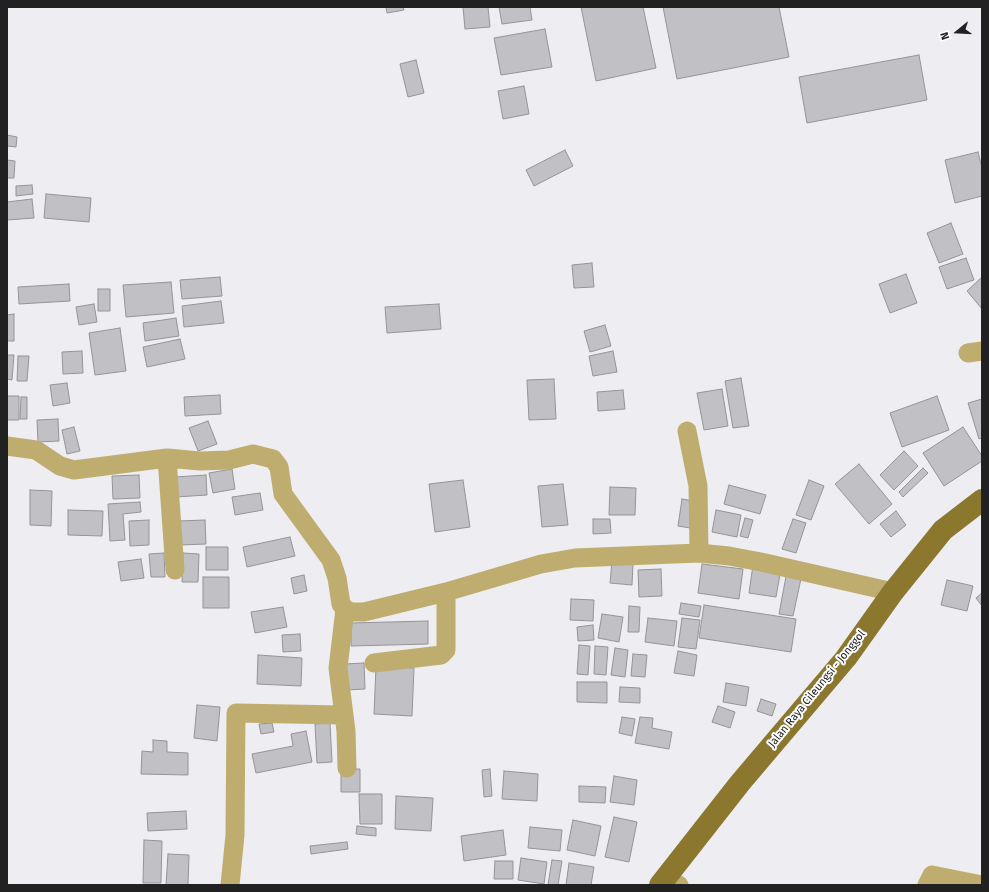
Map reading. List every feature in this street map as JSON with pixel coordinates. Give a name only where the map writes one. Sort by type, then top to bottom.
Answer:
[{"type":"main road","name":"Jalan Raya Cileungsi - Jonggol","points":[[668,883],[740,783],[846,658],[893,592],[944,530],[982,500]]},
{"type":"street","points":[[688,431],[698,486],[699,553]]},
{"type":"street","points":[[7,446],[36,450],[60,466],[74,470],[167,458],[229,460],[253,454],[272,459],[279,467],[283,494],[323,549],[335,569],[341,604],[345,609],[351,612],[364,612],[446,592],[541,564],[575,558],[699,553],[729,556],[761,562],[893,592]]},
{"type":"street","points":[[167,458],[175,570]]},
{"type":"street","points":[[374,663],[441,655],[446,650],[446,592]]},
{"type":"street","points":[[345,609],[338,668],[346,731],[348,768]]},
{"type":"street","points":[[230,885],[235,835],[236,713],[343,715]]},
{"type":"street","points":[[927,885],[932,875],[982,885]]},
{"type":"building","points":[[386,7],[403,7],[404,10],[387,13]]},
{"type":"building","points":[[463,7],[488,7],[490,27],[465,29]]},
{"type":"building","points":[[499,7],[530,7],[532,20],[502,24]]},
{"type":"building","points":[[581,7],[643,7],[656,68],[596,81]]},
{"type":"building","points":[[663,7],[779,7],[789,57],[677,79]]},
{"type":"building","points":[[545,29],[552,67],[501,75],[494,38]]},
{"type":"building","points":[[919,55],[927,100],[807,123],[799,77]]},
{"type":"building","points":[[416,60],[424,93],[408,97],[400,64]]},
{"type":"building","points":[[524,86],[529,114],[503,119],[498,91]]},
{"type":"building","points":[[7,135],[17,137],[16,147],[7,146]]},
{"type":"building","points":[[565,150],[573,166],[534,186],[526,170]]},
{"type":"building","points":[[978,152],[982,168],[982,196],[955,203],[945,160]]},
{"type":"building","points":[[7,160],[15,161],[14,178],[7,178]]},
{"type":"building","points":[[32,185],[33,194],[16,196],[16,186]]},
{"type":"building","points":[[46,194],[91,198],[89,222],[44,218]]},
{"type":"building","points":[[32,199],[34,218],[7,220],[7,202]]},
{"type":"building","points":[[951,223],[963,254],[939,263],[927,233]]},
{"type":"building","points":[[966,258],[974,280],[947,289],[939,267]]},
{"type":"building","points":[[592,263],[594,287],[574,288],[572,265]]},
{"type":"building","points":[[906,274],[917,303],[890,313],[879,284]]},
{"type":"building","points":[[220,277],[222,296],[182,299],[180,280]]},
{"type":"building","points":[[982,277],[982,309],[967,291]]},
{"type":"building","points":[[171,282],[174,313],[126,317],[123,285]]},
{"type":"building","points":[[69,284],[70,301],[19,304],[18,287]]},
{"type":"building","points":[[98,289],[110,289],[110,311],[98,311]]},
{"type":"building","points":[[221,301],[224,323],[184,327],[182,306]]},
{"type":"building","points":[[94,304],[97,322],[79,325],[76,307]]},
{"type":"building","points":[[439,304],[441,329],[387,333],[385,307]]},
{"type":"building","points":[[14,314],[14,341],[7,341],[7,315]]},
{"type":"building","points":[[176,318],[179,336],[145,341],[143,323]]},
{"type":"building","points":[[605,325],[611,346],[590,352],[584,331]]},
{"type":"building","points":[[120,328],[126,371],[95,375],[89,333]]},
{"type":"building","points":[[180,339],[185,359],[147,367],[143,347]]},
{"type":"building","points":[[82,351],[83,373],[63,374],[62,352]]},
{"type":"building","points":[[613,351],[617,372],[593,376],[589,356]]},
{"type":"building","points":[[7,355],[14,355],[12,380],[7,379]]},
{"type":"building","points":[[18,356],[29,356],[27,381],[17,381]]},
{"type":"building","points":[[741,378],[749,426],[733,428],[725,381]]},
{"type":"building","points":[[554,379],[556,419],[529,420],[527,380]]},
{"type":"building","points":[[67,383],[70,403],[53,406],[50,385]]},
{"type":"building","points":[[722,389],[728,426],[704,430],[697,393]]},
{"type":"building","points":[[623,390],[625,409],[598,411],[597,392]]},
{"type":"building","points":[[220,395],[221,414],[185,416],[184,397]]},
{"type":"building","points":[[7,396],[19,396],[19,420],[7,420]]},
{"type":"building","points":[[937,396],[949,430],[902,447],[890,413]]},
{"type":"building","points":[[21,397],[27,397],[27,419],[20,419]]},
{"type":"building","points":[[982,399],[982,438],[979,439],[968,403]]},
{"type":"building","points":[[58,419],[59,441],[38,442],[37,420]]},
{"type":"building","points":[[208,421],[217,444],[198,451],[189,428]]},
{"type":"building","points":[[74,427],[80,451],[67,454],[62,430]]},
{"type":"building","points":[[963,427],[982,456],[982,461],[944,486],[923,453]]},
{"type":"building","points":[[904,451],[918,466],[894,490],[880,475]]},
{"type":"building","points":[[859,464],[892,504],[869,524],[835,484]]},
{"type":"building","points":[[923,468],[928,473],[903,497],[899,492]]},
{"type":"building","points":[[232,469],[235,489],[213,493],[209,473]]},
{"type":"building","points":[[139,475],[140,498],[113,499],[112,476]]},
{"type":"building","points":[[206,475],[207,495],[176,497],[175,477]]},
{"type":"building","points":[[463,480],[470,527],[435,532],[429,484]]},
{"type":"building","points":[[809,480],[824,486],[811,520],[796,515]]},
{"type":"building","points":[[563,484],[568,525],[542,527],[538,486]]},
{"type":"building","points":[[729,485],[766,495],[760,514],[724,504]]},
{"type":"building","points":[[610,487],[636,488],[635,515],[609,515]]},
{"type":"building","points":[[30,490],[52,491],[51,526],[30,525]]},
{"type":"building","points":[[260,493],[263,510],[235,515],[232,497]]},
{"type":"building","points":[[682,499],[694,501],[690,528],[678,526]]},
{"type":"building","points":[[140,502],[141,512],[123,514],[125,540],[110,541],[108,504]]},
{"type":"building","points":[[68,510],[103,511],[102,536],[68,535]]},
{"type":"building","points":[[716,510],[741,515],[737,537],[712,532]]},
{"type":"building","points":[[896,511],[906,525],[891,537],[880,524]]},
{"type":"building","points":[[745,518],[753,520],[748,538],[740,536]]},
{"type":"building","points":[[593,519],[610,519],[611,533],[593,534]]},
{"type":"building","points":[[793,519],[806,523],[796,553],[782,549]]},
{"type":"building","points":[[149,520],[149,545],[130,546],[129,521]]},
{"type":"building","points":[[205,520],[206,544],[180,545],[179,521]]},
{"type":"building","points":[[290,537],[295,556],[247,567],[243,547]]},
{"type":"building","points":[[206,547],[228,547],[228,570],[206,570]]},
{"type":"building","points":[[164,553],[165,577],[151,577],[149,554]]},
{"type":"building","points":[[183,553],[199,554],[198,582],[182,582]]},
{"type":"building","points":[[141,559],[144,578],[121,581],[118,562]]},
{"type":"building","points":[[612,561],[633,563],[632,585],[610,583]]},
{"type":"building","points":[[702,564],[743,569],[739,599],[698,593]]},
{"type":"building","points":[[753,565],[781,569],[776,597],[749,593]]},
{"type":"building","points":[[661,569],[662,596],[639,597],[638,570]]},
{"type":"building","points":[[787,571],[802,574],[793,616],[779,614]]},
{"type":"building","points":[[304,575],[307,591],[294,594],[291,578]]},
{"type":"building","points":[[203,577],[229,577],[229,608],[203,608]]},
{"type":"building","points":[[947,580],[973,586],[967,611],[941,605]]},
{"type":"building","points":[[982,593],[982,606],[976,598]]},
{"type":"building","points":[[571,599],[594,600],[593,621],[570,620]]},
{"type":"building","points":[[681,603],[701,606],[699,617],[679,614]]},
{"type":"building","points":[[704,605],[796,619],[791,652],[699,638]]},
{"type":"building","points":[[629,606],[640,607],[639,632],[628,632]]},
{"type":"building","points":[[283,607],[287,627],[255,633],[251,612]]},
{"type":"building","points":[[602,614],[623,617],[619,642],[598,638]]},
{"type":"building","points":[[648,618],[677,621],[674,646],[645,642]]},
{"type":"building","points":[[682,618],[700,620],[696,649],[678,647]]},
{"type":"building","points":[[428,621],[428,644],[351,646],[351,623]]},
{"type":"building","points":[[593,625],[594,640],[578,641],[577,627]]},
{"type":"building","points":[[300,634],[301,651],[283,652],[282,635]]},
{"type":"building","points":[[579,645],[590,646],[588,675],[577,674]]},
{"type":"building","points":[[595,646],[608,647],[606,675],[594,674]]},
{"type":"building","points":[[615,648],[628,650],[625,677],[611,675]]},
{"type":"building","points":[[678,651],[697,655],[694,676],[674,673]]},
{"type":"building","points":[[633,654],[647,655],[645,677],[631,676]]},
{"type":"building","points":[[258,655],[302,658],[301,686],[257,684]]},
{"type":"building","points":[[364,663],[365,689],[346,690],[345,664]]},
{"type":"building","points":[[376,666],[414,668],[412,716],[374,714]]},
{"type":"building","points":[[577,682],[607,682],[607,703],[577,702]]},
{"type":"building","points":[[726,683],[749,687],[746,706],[723,702]]},
{"type":"building","points":[[620,687],[640,688],[640,703],[619,702]]},
{"type":"building","points":[[761,699],[776,704],[772,716],[757,711]]},
{"type":"building","points":[[197,705],[220,707],[217,741],[194,738]]},
{"type":"building","points":[[718,706],[735,712],[730,728],[712,722]]},
{"type":"building","points":[[622,717],[635,719],[632,736],[619,733]]},
{"type":"building","points":[[640,717],[653,718],[652,728],[672,732],[669,749],[635,743]]},
{"type":"building","points":[[272,723],[274,732],[261,734],[259,724]]},
{"type":"building","points":[[330,723],[332,762],[317,763],[315,724]]},
{"type":"building","points":[[306,731],[312,762],[256,773],[252,754],[293,746],[291,734]]},
{"type":"building","points":[[153,740],[167,741],[167,752],[188,753],[188,775],[141,774],[142,751],[153,752]]},
{"type":"building","points":[[341,769],[360,769],[360,792],[341,792]]},
{"type":"building","points":[[490,769],[492,796],[484,797],[482,770]]},
{"type":"building","points":[[504,771],[538,774],[537,801],[502,799]]},
{"type":"building","points":[[614,776],[637,780],[634,805],[610,802]]},
{"type":"building","points":[[579,786],[606,787],[605,803],[579,802]]},
{"type":"building","points":[[359,794],[382,794],[382,824],[360,824]]},
{"type":"building","points":[[396,796],[433,798],[431,831],[395,829]]},
{"type":"building","points":[[186,811],[187,829],[148,831],[147,813]]},
{"type":"building","points":[[614,817],[637,822],[629,862],[605,857]]},
{"type":"building","points":[[573,820],[601,826],[595,856],[567,850]]},
{"type":"building","points":[[357,826],[376,828],[376,836],[356,834]]},
{"type":"building","points":[[530,827],[562,830],[560,851],[528,848]]},
{"type":"building","points":[[503,830],[506,855],[464,861],[461,836]]},
{"type":"building","points":[[144,840],[162,841],[161,883],[143,883]]},
{"type":"building","points":[[347,842],[348,849],[311,854],[310,846]]},
{"type":"building","points":[[168,854],[189,855],[188,885],[166,885]]},
{"type":"building","points":[[521,858],[547,862],[544,884],[518,880]]},
{"type":"building","points":[[552,860],[562,861],[558,885],[548,885]]},
{"type":"building","points":[[495,861],[513,861],[513,879],[494,879]]},
{"type":"building","points":[[569,863],[594,867],[591,885],[566,885]]}]
